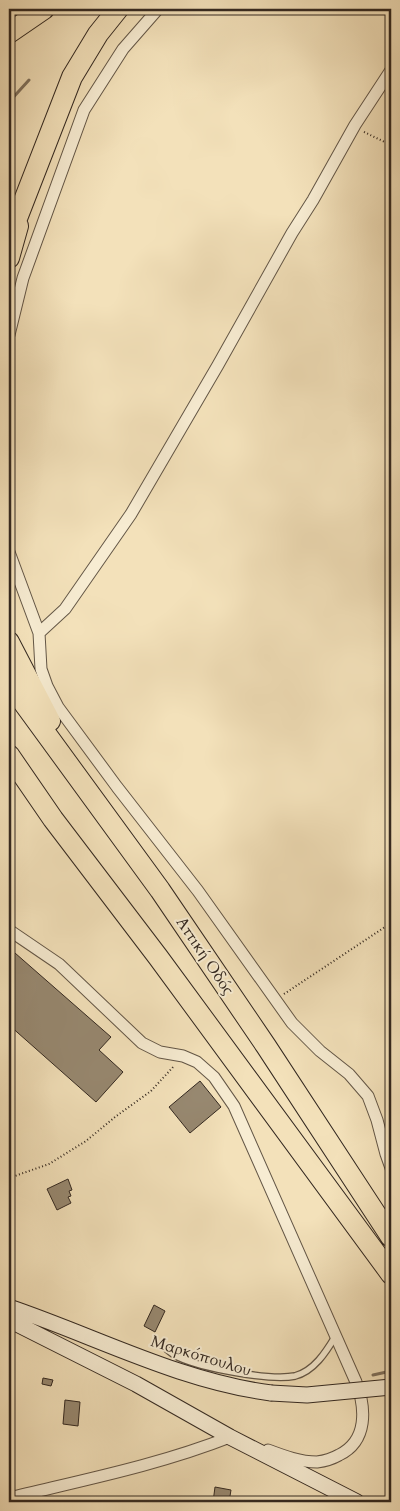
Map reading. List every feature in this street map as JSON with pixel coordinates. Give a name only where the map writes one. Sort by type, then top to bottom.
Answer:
[{"type":"highway","points":[[9,33],[44,9]]},
{"type":"highway","points":[[9,239],[72,77],[98,34],[118,9]]},
{"type":"highway","points":[[9,258],[27,193]]},
{"type":"highway","points":[[9,642],[48,718],[64,757]]},
{"type":"highway","name":"Αττική Οδός","points":[[9,683],[160,890],[266,1046],[391,1237]]},
{"type":"highway","points":[[9,755],[53,819],[158,957],[391,1274]]},
{"type":"main road","name":"Μαρκόπουλου","points":[[9,1307],[188,1373],[221,1383],[271,1393],[306,1395],[391,1387]]},
{"type":"main road","points":[[9,1320],[136,1384],[230,1437],[357,1502]]},
{"type":"street","points":[[9,335],[23,278],[84,110],[123,49],[158,9]]},
{"type":"street","points":[[39,633],[66,609],[131,514],[355,125],[391,70]]},
{"type":"street","points":[[9,552],[39,633],[41,669],[58,707],[198,891],[292,1023],[320,1051],[349,1074],[368,1096],[391,1168]]},
{"type":"street","points":[[9,930],[59,964],[142,1042],[160,1052],[182,1056],[197,1062],[214,1076],[234,1106],[336,1336],[361,1395],[363,1408],[361,1432],[350,1448],[344,1453],[327,1460],[307,1461],[285,1456],[230,1437],[151,1464],[9,1498]]},
{"type":"lane","points":[[163,1346],[178,1357],[223,1371],[268,1376],[295,1376],[314,1365],[336,1336]]},
{"type":"path","points":[[355,125],[362,131],[391,145]]},
{"type":"path","points":[[276,999],[391,923]]},
{"type":"path","points":[[9,1178],[50,1164],[86,1141],[151,1091],[182,1056]]},
{"type":"building","points":[[15,953],[111,1037],[99,1050],[123,1072],[96,1102],[9,1025],[9,960]]},
{"type":"building","points":[[200,1081],[221,1107],[190,1133],[169,1107]]},
{"type":"building","points":[[68,1179],[72,1190],[69,1191],[71,1196],[68,1197],[71,1203],[57,1210],[47,1189]]},
{"type":"building","points":[[154,1305],[165,1311],[155,1332],[144,1326]]},
{"type":"building","points":[[43,1378],[53,1380],[51,1386],[42,1384]]},
{"type":"building","points":[[65,1400],[80,1402],[78,1426],[63,1424]]},
{"type":"building","points":[[215,1487],[231,1490],[229,1502],[213,1502]]},
{"type":"waterway","points":[[9,102],[29,80]]},
{"type":"waterway","points":[[373,1375],[391,1371]]}]
